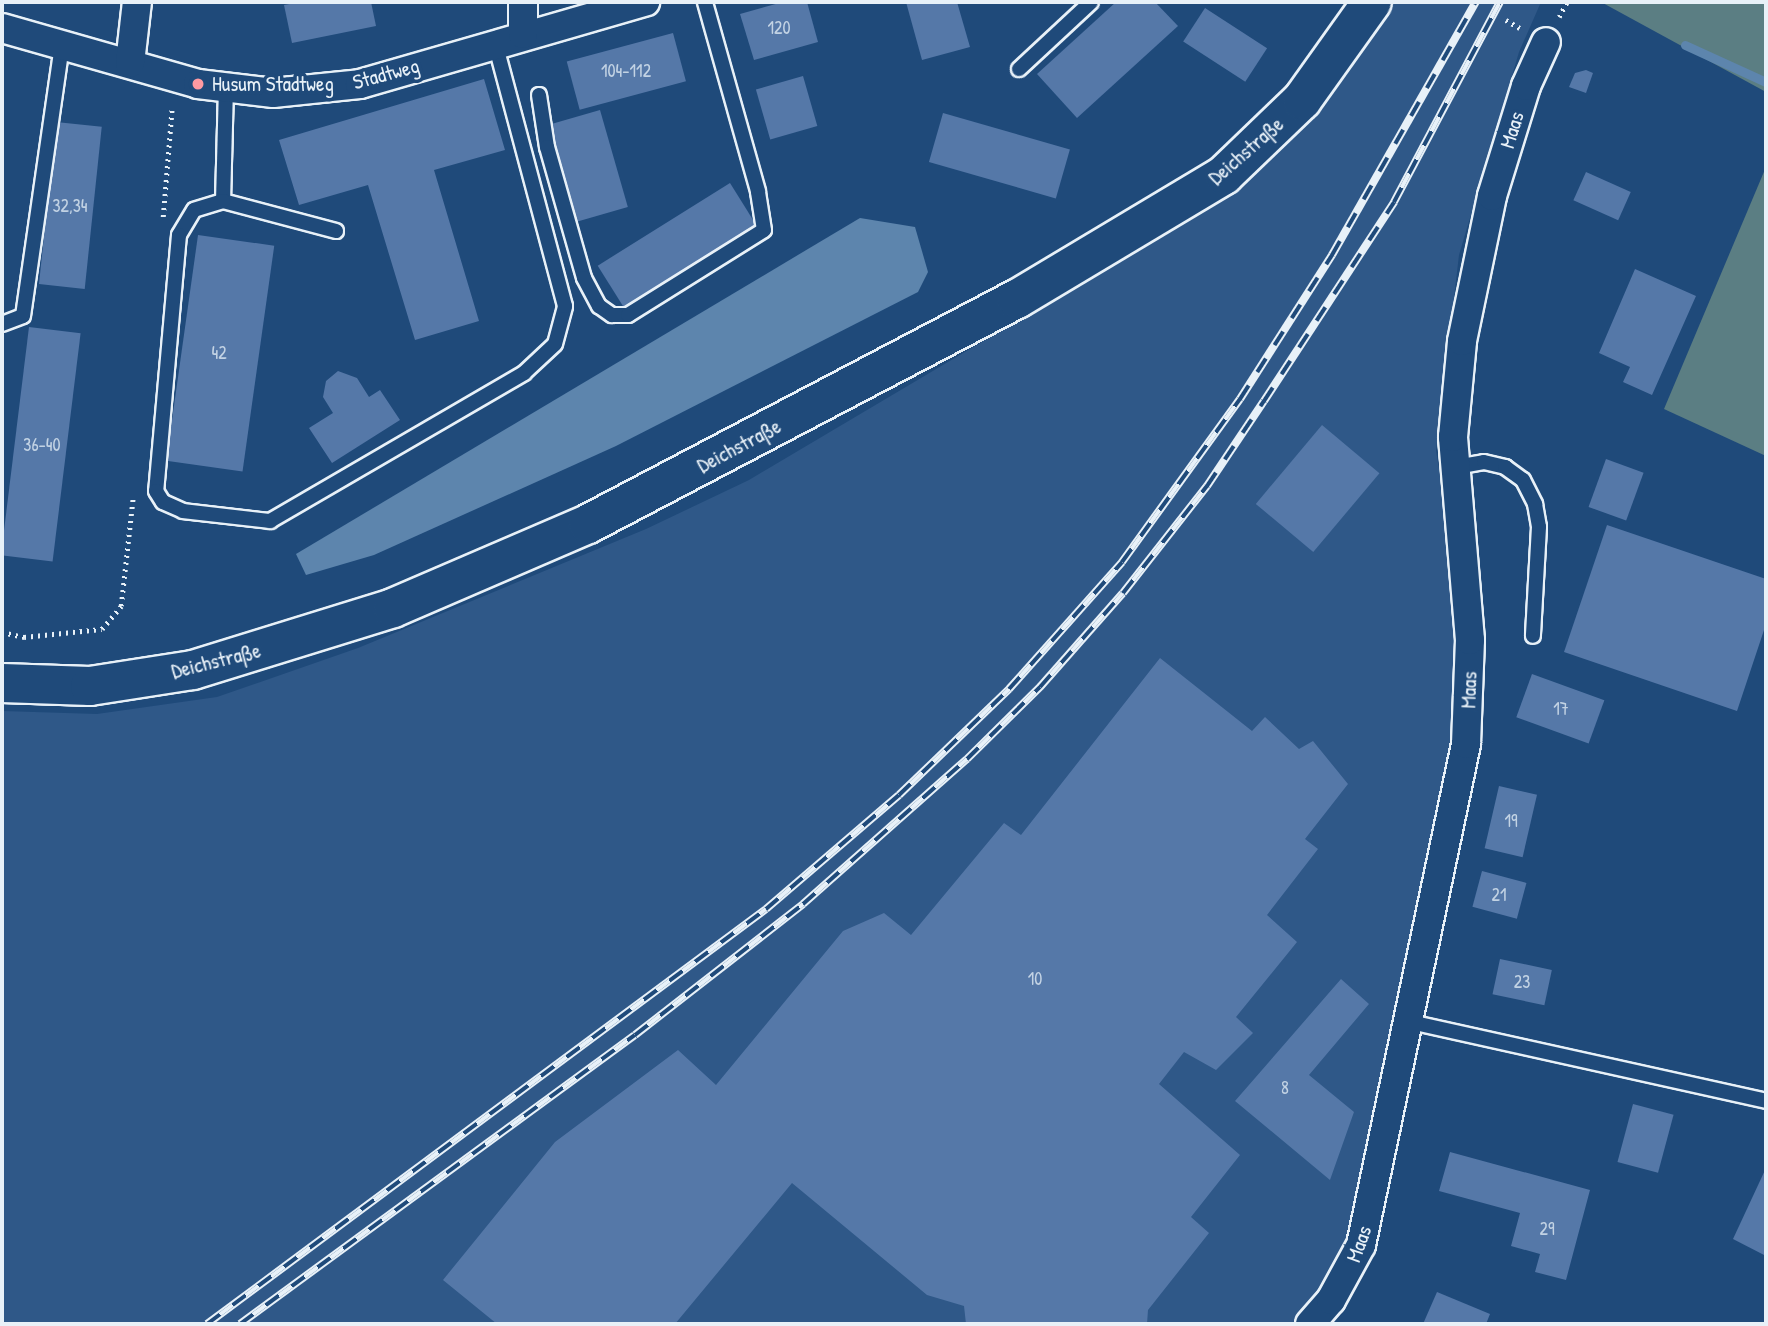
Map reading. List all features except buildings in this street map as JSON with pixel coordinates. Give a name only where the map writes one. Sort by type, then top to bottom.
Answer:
[{"type":"main road","name":"Deichstraße","points":[[2,683],[90,686],[193,670],[393,608],[588,524],[1017,299],[1224,175],[1302,100],[1372,2]]},
{"type":"street","points":[[130,63],[137,2]]},
{"type":"street","points":[[523,2],[523,34]]},
{"type":"street","name":"Stadtweg","points":[[2,28],[175,77],[273,93],[360,84],[523,34],[645,2]]},
{"type":"street","name":"Maas","points":[[1310,1324],[1337,1291],[1361,1245],[1466,744],[1470,640],[1456,467],[1455,406],[1475,260],[1515,119],[1546,42]]},
{"type":"lane","points":[[539,95],[547,146],[584,278],[599,306],[612,315],[628,315],[764,230],[758,191],[705,2]]},
{"type":"lane","points":[[1019,69],[1091,2]]},
{"type":"lane","points":[[336,232],[223,201],[194,210],[178,234],[156,491],[163,502],[183,511],[270,520],[524,373],[555,345],[565,306],[495,43]]},
{"type":"lane","points":[[2,324],[23,316],[62,44]]},
{"type":"lane","points":[[223,201],[226,87]]},
{"type":"lane","points":[[1456,467],[1484,461],[1505,467],[1523,480],[1535,504],[1539,527],[1532,636]]},
{"type":"lane","points":[[1406,1021],[1766,1101]]},
{"type":"path","points":[[162,226],[175,77]]},
{"type":"path","points":[[2,632],[24,637],[102,629],[121,606],[135,484]]},
{"type":"shaded area","points":[[1391,2],[1541,2],[1519,52],[1459,255],[1436,450],[1461,611],[1449,761],[1353,1248],[1299,1324],[2,1324],[2,711],[97,714],[217,697],[358,648],[646,529],[749,480],[1208,208],[1313,111]]},
{"type":"shaded area","points":[[860,218],[915,227],[928,272],[918,292],[616,446],[374,555],[306,575],[296,554]]},
{"type":"green space","points":[[1601,2],[1766,2],[1766,92]]},
{"type":"green space","points":[[1766,167],[1766,456],[1664,409]]},
{"type":"waterway","points":[[1685,45],[1766,82]]},
{"type":"railway","points":[[207,1324],[766,909],[899,795],[1009,689],[1122,562],[1240,399],[1332,255],[1476,2]]},
{"type":"railway","points":[[240,1324],[635,1035],[803,904],[967,759],[1040,687],[1123,593],[1207,486],[1394,202],[1500,2]]},
{"type":"place","name":"Husum Stadtweg","points":[[198,84]]}]
